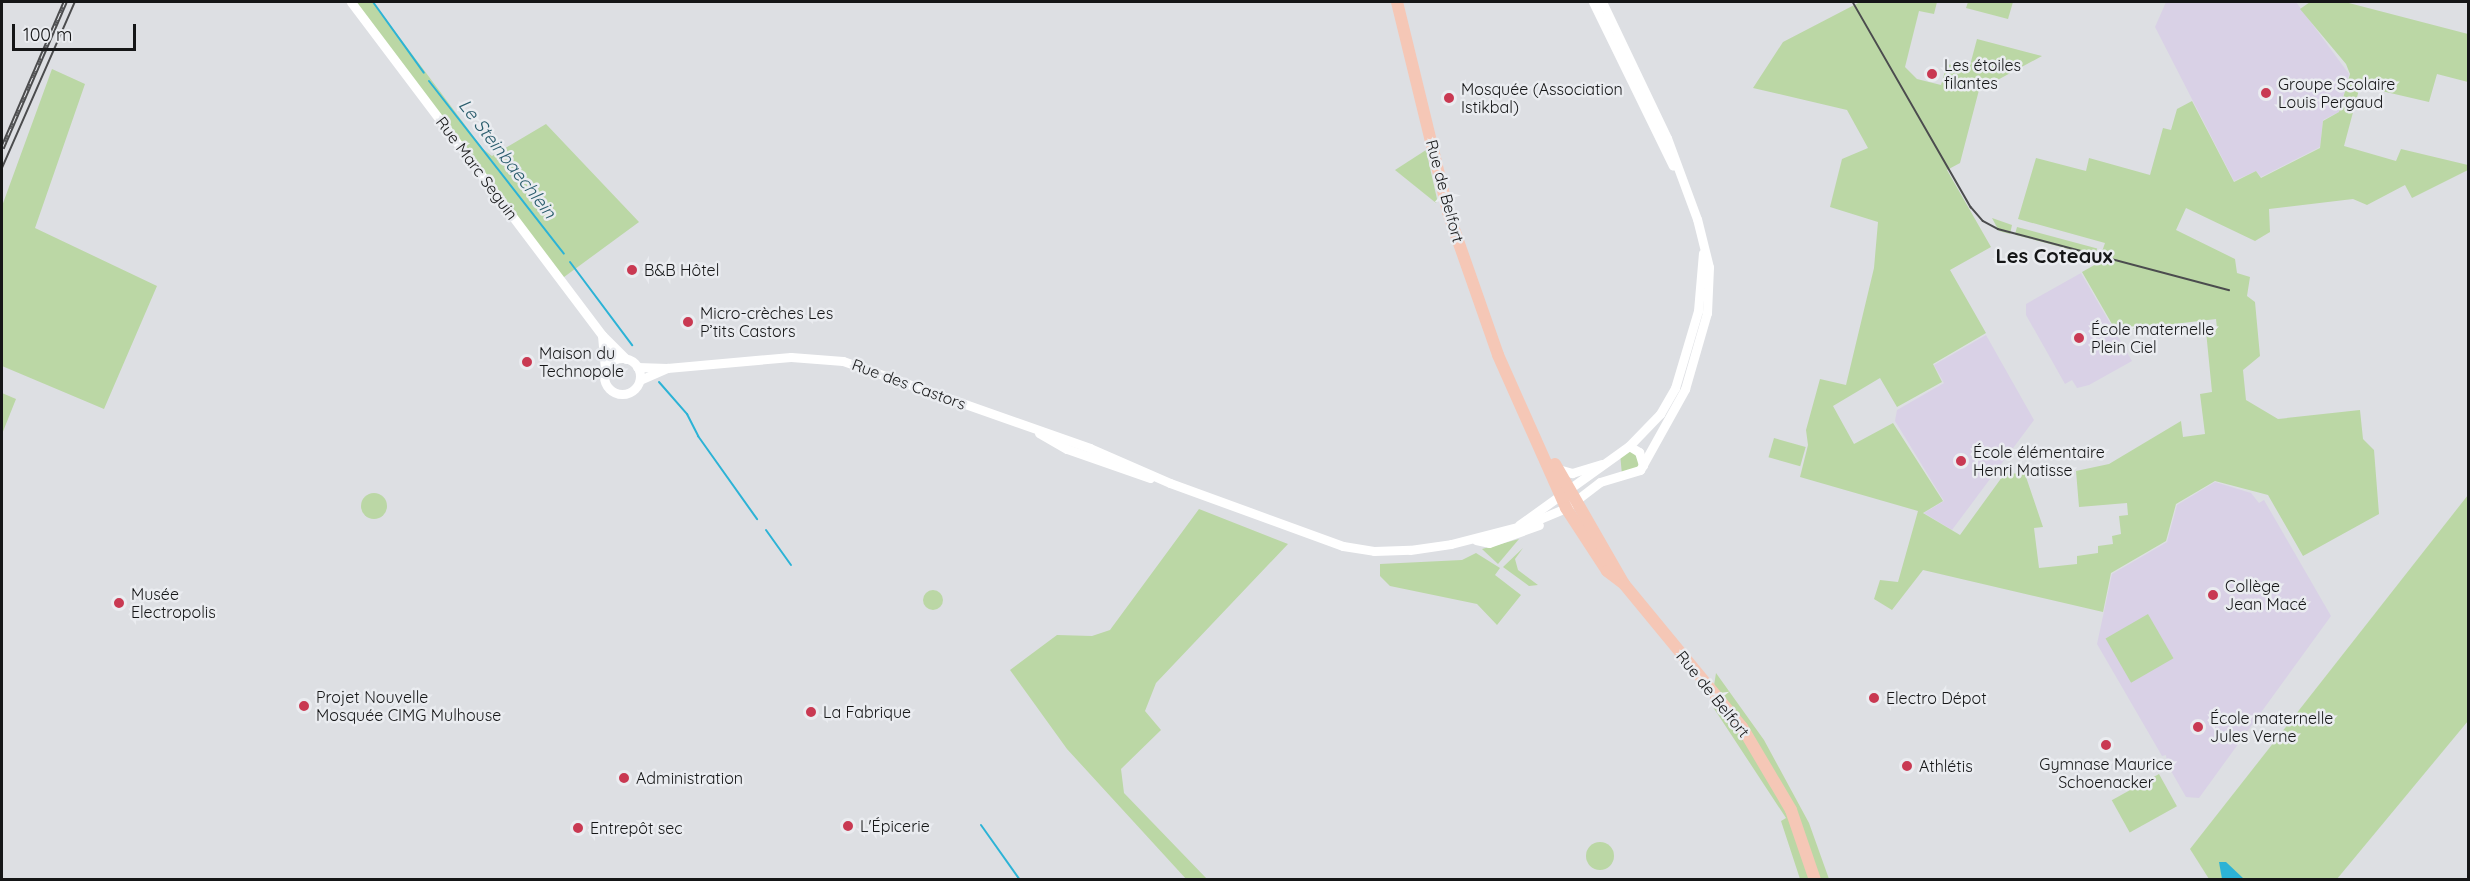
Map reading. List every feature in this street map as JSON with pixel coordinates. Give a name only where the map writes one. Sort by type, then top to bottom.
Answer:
[{"type":"main road","name":"Rue de Belfort","points":[[1397,2],[1448,212],[1507,375],[1568,494],[1624,584],[1742,727],[1791,810],[1815,879]]},
{"type":"main road","name":"Rue de Belfort","points":[[1507,375],[1558,469],[1568,494],[1569,513],[1607,571],[1624,584]]},
{"type":"street","name":"Rue Marc Seguin","points":[[351,2],[602,335],[626,359]]},
{"type":"street","points":[[1593,2],[1660,144],[1682,181]]},
{"type":"street","points":[[1568,494],[1640,470],[1685,389],[1703,312],[1703,252],[1697,219],[1667,138],[1602,2]]},
{"type":"street","points":[[1568,494],[1629,446],[1660,414],[1675,388],[1703,312]]},
{"type":"street","points":[[602,335],[605,373],[608,386],[619,394],[632,391],[640,380],[637,366],[626,359],[612,362],[605,373]]},
{"type":"street","name":"Rue des Castors","points":[[637,366],[667,368],[779,357],[843,361],[1039,433],[1136,465],[1170,483],[1343,546],[1393,551],[1473,539],[1569,513]]},
{"type":"street","name":"Rue des Castors","points":[[640,380],[667,368]]},
{"type":"street","points":[[1629,446],[1639,452],[1643,465]]},
{"type":"street","points":[[1620,453],[1622,475]]},
{"type":"street","points":[[1558,469],[1575,473],[1595,463],[1604,464]]},
{"type":"street","name":"Rue des Castors","points":[[1517,526],[1568,494]]},
{"type":"street","points":[[1473,539],[1489,543],[1569,513]]},
{"type":"shaded area","name":"Groupe Scolaire Louis Pergaud","points":[[2166,2],[2296,2],[2349,74],[2339,112],[2323,120],[2320,147],[2261,177],[2256,171],[2234,181],[2155,27]]},
{"type":"shaded area","name":"École maternelle Plein Ciel","points":[[2081,273],[2132,361],[2089,385],[2077,388],[2072,380],[2065,384],[2026,315],[2026,304]]},
{"type":"shaded area","name":"École élémentaire Henri Matisse","points":[[1986,335],[2034,420],[1952,530],[1924,513],[1944,501],[1895,421],[1897,410],[1944,383],[1934,365]]},
{"type":"shaded area","name":"Collège Jean Macé","points":[[2215,482],[2251,493],[2259,503],[2264,500],[2331,616],[2199,798],[2186,797],[2167,764],[2166,755],[2162,756],[2097,644],[2112,574],[2167,542],[2177,505]]},
{"type":"green space","points":[[351,2],[373,2],[483,149],[492,156],[546,124],[639,222],[560,280]]},
{"type":"green space","points":[[1860,2],[1937,2],[1934,14],[1919,11],[1905,67],[1917,79],[1941,85],[1947,64],[1969,69],[1977,39],[2042,56],[1979,90],[1960,163],[1947,170],[1991,247],[1950,270],[1986,333],[1933,364],[1942,382],[1897,407],[1880,378],[1833,406],[1854,444],[1893,423],[1943,501],[1923,513],[1960,535],[2005,473],[2025,474],[2043,527],[2034,528],[2039,568],[2077,564],[2077,556],[2098,553],[2098,546],[2113,544],[2112,536],[2121,534],[2119,516],[2128,515],[2127,503],[2079,507],[2076,471],[2109,464],[2181,421],[2183,437],[2205,434],[2200,394],[2212,392],[2206,331],[2217,329],[2216,319],[2116,331],[2082,272],[2098,263],[2105,243],[2018,219],[2036,158],[2086,171],[2089,158],[2150,175],[2163,128],[2171,130],[2177,109],[2192,101],[2234,182],[2256,171],[2261,178],[2320,148],[2323,121],[2339,112],[2350,74],[2346,64],[2300,9],[2310,2],[2345,2],[2468,34],[2468,82],[2437,74],[2429,102],[2360,86],[2344,146],[2396,161],[2401,149],[2468,165],[2468,170],[2412,198],[2405,185],[2367,205],[2353,199],[2269,209],[2270,232],[2255,241],[2186,208],[2176,230],[2235,259],[2237,273],[2250,277],[2247,296],[2255,302],[2260,356],[2243,370],[2246,400],[2278,419],[2360,410],[2363,439],[2374,450],[2379,514],[2303,556],[2268,495],[2215,481],[2176,504],[2166,541],[2111,573],[2103,612],[1923,570],[1892,610],[1874,599],[1880,580],[1898,582],[1918,511],[1800,477],[1808,445],[1806,430],[1820,379],[1846,385],[1874,268],[1878,222],[1830,207],[1842,159],[1868,148],[1847,110],[1753,88],[1783,42]]},
{"type":"green space","points":[[1968,2],[2013,2],[2008,19],[1966,8]]},
{"type":"green space","points":[[52,69],[85,84],[35,228],[157,286],[104,409],[2,366],[2,206]]},
{"type":"green space","points":[[1426,150],[1437,199],[1436,203],[1395,170]]},
{"type":"green space","points":[[1992,218],[2012,225],[2010,234],[1999,231]]},
{"type":"green space","points":[[2017,227],[2097,248],[2095,256],[2015,235]]},
{"type":"green space","points":[[2,393],[16,399],[2,434]]},
{"type":"green space","points":[[1774,438],[1806,447],[1800,466],[1768,457]]},
{"type":"green space","points":[[1629,446],[1643,465],[1622,475],[1620,453]]},
{"type":"green space","points":[[374,493],[383,497],[387,506],[383,515],[374,519],[365,515],[361,506],[365,497]]},
{"type":"green space","points":[[2468,495],[2468,721],[2337,879],[2209,879],[2190,849]]},
{"type":"green space","points":[[1199,509],[1288,544],[1156,683],[1145,711],[1161,730],[1121,769],[1124,793],[1207,879],[1187,880],[1067,749],[1010,670],[1057,635],[1092,636],[1110,630]]},
{"type":"green space","points":[[1519,539],[1498,564],[1482,549]]},
{"type":"green space","points":[[1523,548],[1515,559],[1518,570],[1538,585],[1529,586],[1503,567]]},
{"type":"green space","points":[[1476,553],[1500,568],[1495,575],[1521,595],[1497,625],[1477,604],[1390,586],[1380,576],[1380,564],[1462,560]]},
{"type":"green space","points":[[933,590],[940,593],[943,600],[940,607],[933,610],[926,607],[923,600],[926,593]]},
{"type":"green space","points":[[2148,614],[2174,658],[2131,683],[2106,638]]},
{"type":"green space","points":[[1716,673],[1764,740],[1809,823],[1829,879],[1800,879],[1781,821],[1786,818],[1711,704]]},
{"type":"green space","points":[[2159,774],[2177,806],[2130,833],[2112,800]]},
{"type":"green space","points":[[1600,842],[1610,846],[1614,856],[1610,866],[1600,870],[1590,866],[1586,856],[1590,846]]},
{"type":"water","points":[[2219,862],[2226,862],[2244,879],[2222,879]]},
{"type":"waterway","name":"Le Steinbaechlein","points":[[373,2],[424,73]]},
{"type":"waterway","name":"Le Steinbaechlein","points":[[429,81],[564,254]]},
{"type":"waterway","name":"Le Steinbaechlein","points":[[570,262],[632,345]]},
{"type":"waterway","name":"Le Steinbaechlein","points":[[659,382],[687,414],[698,436],[757,519]]},
{"type":"waterway","name":"Le Steinbaechlein","points":[[766,530],[791,565]]},
{"type":"waterway","name":"Le Steinbaechlein","points":[[981,825],[1020,880]]},
{"type":"tram line","points":[[2,168],[75,2]]},
{"type":"tram line","points":[[1853,2],[1971,207],[1983,221],[1998,229],[2229,290]]},
{"type":"railway","points":[[2,148],[65,2]]},
{"type":"place","name":"Les étoiles filantes","points":[[1932,74]]},
{"type":"place","name":"Groupe Scolaire Louis Pergaud","points":[[2266,93]]},
{"type":"place","name":"Mosquée (Association Istikbal)","points":[[1449,98]]},
{"type":"place","name":"B&B Hôtel","points":[[632,270]]},
{"type":"place","name":"Micro-crèches Les P’tits Castors","points":[[688,322]]},
{"type":"place","name":"École maternelle Plein Ciel","points":[[2079,338]]},
{"type":"place","name":"Maison du Technopole","points":[[527,362]]},
{"type":"place","name":"École élémentaire Henri Matisse","points":[[1961,461]]},
{"type":"place","name":"Collège Jean Macé","points":[[2213,595]]},
{"type":"place","name":"Musée Electropolis","points":[[119,603]]},
{"type":"place","name":"Electro Dépot","points":[[1874,698]]},
{"type":"place","name":"Projet Nouvelle Mosquée CIMG Mulhouse","points":[[304,706]]},
{"type":"place","name":"La Fabrique","points":[[811,712]]},
{"type":"place","name":"École maternelle Jules Verne","points":[[2198,727]]},
{"type":"place","name":"Gymnase Maurice Schoenacker","points":[[2106,745]]},
{"type":"place","name":"Athlétis","points":[[1907,766]]},
{"type":"place","name":"Administration","points":[[624,778]]},
{"type":"place","name":"L'Épicerie","points":[[848,826]]},
{"type":"place","name":"Entrepôt sec","points":[[578,828]]},
{"type":"district","name":"Les Coteaux","points":[[2054,255]]}]
